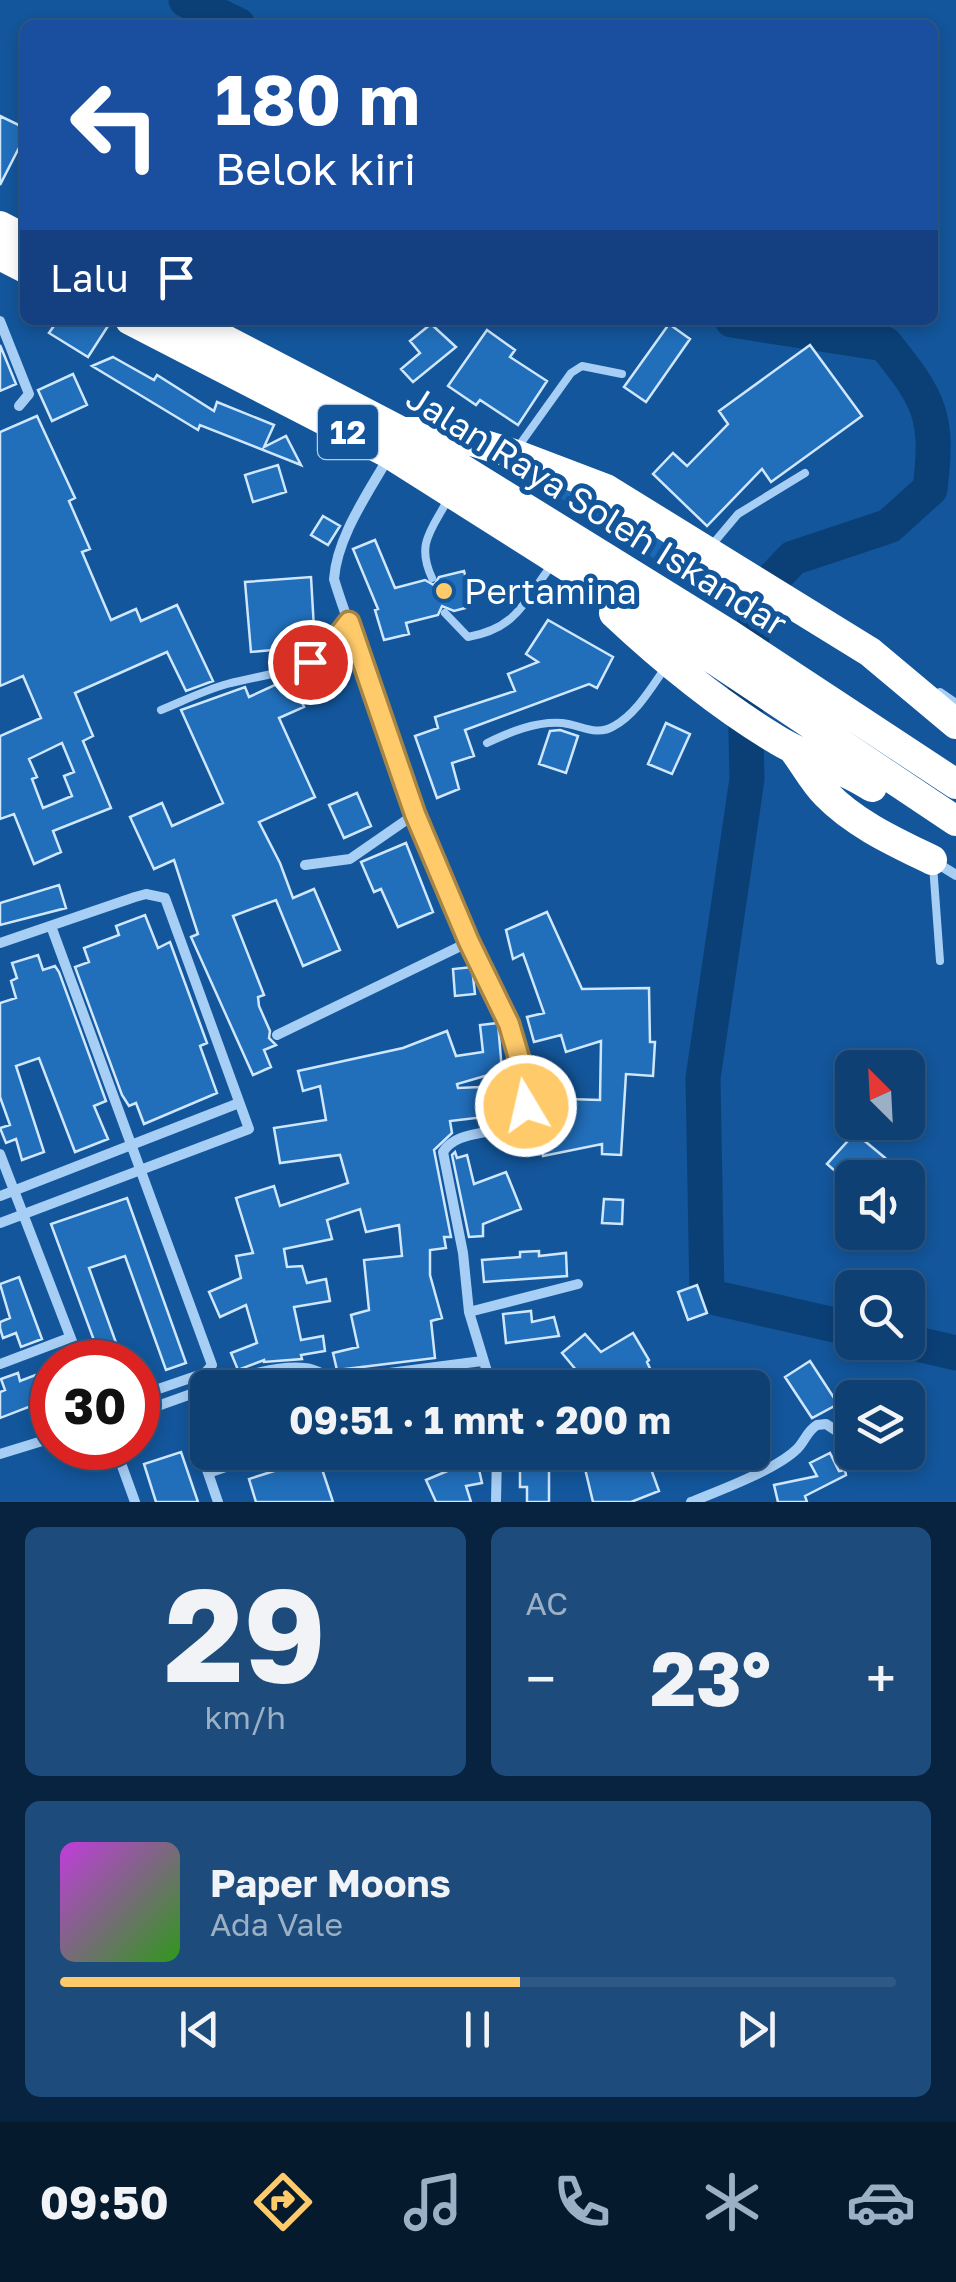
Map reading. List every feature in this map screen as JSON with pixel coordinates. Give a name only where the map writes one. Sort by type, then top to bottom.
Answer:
[{"type":"highway","name":"Jalan Raya Soleh Iskandar","points":[[141,325],[396,443],[451,494],[557,559],[721,646]]},
{"type":"highway","name":"Jalan Raya Soleh Iskandar","points":[[195,325],[396,443],[811,705],[956,784]]},
{"type":"highway","points":[[396,443],[442,432],[606,488],[867,650],[956,724]]},
{"type":"highway","points":[[557,559],[696,686],[785,744],[843,768],[948,859]]},
{"type":"highway","name":"Jalan Raya Soleh Iskandar","points":[[811,705],[956,821]]},
{"type":"street","points":[[0,321],[29,394],[19,406]]},
{"type":"street","points":[[396,443],[335,564],[334,579],[415,814],[469,942],[509,1024],[526,1082],[526,1106],[518,1120],[510,1126],[465,1136],[446,1146],[443,1152],[469,1312],[485,1370]]},
{"type":"street","points":[[867,650],[956,704]]},
{"type":"street","points":[[305,865],[350,859],[415,814]]},
{"type":"street","points":[[0,944],[146,894],[165,898],[249,1129],[0,1223]]},
{"type":"street","points":[[52,926],[212,1365],[205,1373],[160,1388]]},
{"type":"street","points":[[277,1035],[469,942]]},
{"type":"street","points":[[0,1196],[239,1103]]},
{"type":"street","points":[[0,1154],[70,1338],[0,1364]]},
{"type":"street","points":[[469,1312],[578,1284]]},
{"type":"street","points":[[412,1370],[482,1361]]},
{"type":"street","points":[[278,1370],[315,1370]]},
{"type":"street","points":[[160,1405],[190,1394]]},
{"type":"street","points":[[691,1502],[721,1492],[772,1465],[797,1449],[817,1425],[826,1424],[835,1430]]},
{"type":"street","points":[[0,1454],[30,1445]]},
{"type":"street","points":[[123,1470],[135,1502]]},
{"type":"street","points":[[207,1470],[218,1502]]},
{"type":"street","points":[[208,1473],[217,1470]]},
{"type":"street","points":[[496,1502],[497,1470]]},
{"type":"lane","points":[[514,454],[571,373],[582,366],[622,374]]},
{"type":"lane","points":[[708,550],[738,514],[806,473]]},
{"type":"lane","points":[[432,578],[423,559],[424,544],[451,494]]},
{"type":"lane","points":[[444,614],[468,637],[495,632],[510,621],[557,559]]},
{"type":"lane","points":[[161,710],[224,685],[294,670],[310,662],[349,622]]},
{"type":"lane","points":[[294,670],[316,681],[343,667],[344,657],[335,640]]},
{"type":"lane","points":[[487,742],[514,730],[543,724],[562,723],[601,732],[613,727],[641,701],[668,664]]},
{"type":"lane","points":[[940,961],[948,859]]},
{"type":"shaded area","points":[[541,477],[736,576],[732,584],[738,605],[734,610],[537,483]]},
{"type":"building","points":[[0,116],[20,126],[20,146],[0,185]]},
{"type":"building","points":[[55,325],[108,326],[88,357],[49,333]]},
{"type":"building","points":[[432,325],[456,347],[413,382],[401,369],[420,353],[410,341]]},
{"type":"building","points":[[668,325],[690,339],[646,402],[624,387]]},
{"type":"building","points":[[487,330],[515,350],[510,357],[547,381],[518,425],[480,400],[476,405],[448,386]]},
{"type":"building","points":[[0,345],[16,384],[0,391]]},
{"type":"building","points":[[810,345],[862,416],[771,482],[762,469],[707,526],[653,474],[673,453],[687,466],[728,424],[719,411]]},
{"type":"building","points":[[113,357],[154,380],[157,375],[214,411],[217,402],[274,425],[264,447],[286,436],[301,465],[200,425],[198,430],[92,366]]},
{"type":"building","points":[[73,374],[87,405],[52,421],[38,390]]},
{"type":"building","points":[[37,416],[75,498],[69,501],[90,549],[82,552],[111,620],[136,609],[141,621],[177,605],[213,681],[186,691],[167,652],[75,693],[93,736],[83,741],[111,808],[53,831],[61,852],[34,864],[14,814],[0,819],[0,736],[41,718],[23,676],[0,686],[0,432]],"holes":[[[62,743],[74,772],[64,776],[72,796],[43,808],[29,759]]]},
{"type":"building","points":[[278,465],[286,492],[253,502],[245,475]]},
{"type":"building","points":[[323,516],[340,526],[328,545],[311,535]]},
{"type":"building","points":[[375,540],[395,588],[425,580],[434,585],[439,577],[464,571],[473,606],[454,611],[442,606],[438,615],[406,623],[409,634],[384,640],[375,610],[378,609],[353,549]]},
{"type":"building","points":[[311,577],[315,646],[251,652],[245,582]]},
{"type":"building","points":[[548,620],[613,657],[597,688],[589,684],[465,730],[474,756],[452,763],[459,789],[437,798],[415,736],[438,728],[435,717],[515,691],[508,674],[538,662],[526,654]]},
{"type":"building","points":[[290,678],[304,707],[279,718],[315,797],[259,822],[293,898],[314,889],[340,950],[303,966],[276,900],[233,916],[264,995],[258,997],[259,1006],[270,1031],[269,1038],[276,1045],[264,1050],[271,1067],[253,1075],[191,937],[198,934],[174,860],[154,869],[130,817],[162,803],[172,826],[223,803],[181,710],[245,687],[249,697]]},
{"type":"building","points":[[666,723],[690,734],[672,774],[648,764]]},
{"type":"building","points":[[550,731],[578,736],[566,773],[539,764]]},
{"type":"building","points":[[357,793],[371,826],[344,838],[329,805]]},
{"type":"building","points":[[406,843],[433,912],[398,927],[381,889],[374,892],[361,862]]},
{"type":"building","points":[[59,885],[66,908],[0,925],[0,903]]},
{"type":"building","points":[[547,912],[582,989],[649,988],[650,1042],[655,1042],[653,1076],[626,1074],[621,1155],[602,1154],[602,1144],[543,1156],[536,1121],[547,1119],[546,1084],[568,1083],[568,1099],[600,1100],[601,1041],[566,1052],[561,1035],[534,1042],[527,1017],[544,1013],[523,954],[513,959],[506,930]]},
{"type":"building","points":[[145,915],[158,948],[170,942],[207,1043],[200,1046],[217,1093],[144,1124],[136,1103],[129,1106],[122,1095],[75,967],[89,962],[84,948],[119,935],[116,926]]},
{"type":"building","points":[[38,955],[43,970],[55,966],[59,972],[106,1101],[94,1106],[108,1139],[75,1152],[39,1058],[16,1066],[44,1152],[22,1160],[16,1139],[6,1143],[0,1128],[10,1125],[0,1097],[0,1003],[16,998],[11,981],[17,978],[12,963]]},
{"type":"building","points":[[472,967],[475,994],[455,996],[453,969]]},
{"type":"building","points":[[498,1023],[502,1071],[457,1084],[458,1088],[504,1086],[509,1114],[450,1121],[452,1133],[434,1150],[451,1237],[444,1237],[446,1248],[430,1250],[430,1275],[442,1318],[431,1321],[435,1358],[337,1370],[333,1353],[358,1347],[351,1315],[369,1310],[364,1260],[402,1256],[399,1225],[366,1232],[360,1209],[327,1220],[332,1239],[284,1249],[287,1267],[302,1266],[307,1283],[326,1279],[330,1301],[294,1307],[301,1340],[323,1336],[325,1351],[301,1355],[302,1359],[264,1360],[238,1370],[231,1353],[257,1343],[246,1305],[220,1317],[209,1292],[241,1278],[236,1256],[253,1253],[236,1198],[274,1186],[280,1206],[348,1183],[340,1155],[280,1163],[274,1128],[326,1120],[320,1086],[303,1091],[298,1071],[403,1048],[447,1031],[456,1056],[483,1052],[480,1025]]},
{"type":"building","points":[[849,1140],[863,1140],[887,1160],[835,1160],[835,1171],[827,1164]]},
{"type":"building","points":[[455,1152],[457,1158],[467,1155],[474,1184],[506,1172],[521,1209],[483,1224],[483,1236],[469,1237],[452,1155]]},
{"type":"building","points":[[127,1198],[186,1363],[166,1370],[160,1340],[155,1340],[125,1256],[89,1268],[115,1340],[94,1340],[51,1224]]},
{"type":"building","points":[[604,1199],[623,1200],[622,1224],[602,1223]]},
{"type":"building","points":[[539,1251],[539,1256],[566,1253],[567,1276],[484,1282],[482,1260]]},
{"type":"building","points":[[19,1277],[42,1339],[30,1340],[21,1347],[16,1333],[3,1338],[0,1322],[10,1318],[0,1284]]},
{"type":"building","points":[[697,1285],[707,1313],[688,1320],[678,1292]]},
{"type":"building","points":[[531,1311],[532,1322],[554,1317],[559,1336],[506,1343],[503,1314]]},
{"type":"building","points":[[633,1333],[651,1370],[576,1370],[562,1353],[585,1334],[601,1352]]},
{"type":"building","points":[[810,1361],[835,1399],[835,1406],[812,1418],[785,1377]]},
{"type":"building","points":[[18,1373],[20,1381],[30,1377],[30,1406],[0,1418],[0,1392],[5,1390],[1,1379]]},
{"type":"building","points":[[181,1452],[198,1502],[156,1502],[146,1470],[160,1470],[160,1459]]},
{"type":"building","points":[[830,1453],[835,1470],[845,1470],[846,1475],[805,1496],[807,1502],[778,1502],[774,1485],[817,1476],[810,1463]]},
{"type":"building","points":[[277,1470],[322,1470],[333,1502],[256,1502],[249,1479]]},
{"type":"building","points":[[450,1470],[479,1470],[482,1483],[466,1486],[471,1502],[436,1502],[426,1480]]},
{"type":"building","points":[[520,1470],[549,1470],[549,1502],[527,1502],[527,1487],[520,1487]]},
{"type":"building","points":[[585,1470],[651,1470],[659,1491],[631,1502],[593,1502]]},
{"type":"waterway","points":[[186,0],[228,20]]},
{"type":"waterway","points":[[764,325],[885,344],[921,395],[932,426],[930,489],[889,526],[793,558],[774,578],[754,625],[745,690],[747,779],[703,1078],[707,1296],[835,1325]]},
{"type":"waterway","points":[[925,1346],[956,1353]]},
{"type":"place","name":"Pertamina","points":[[444,591]]},
{"type":"route","points":[[310,662],[349,622],[415,814],[469,942],[509,1024],[526,1082],[526,1106]]}]
